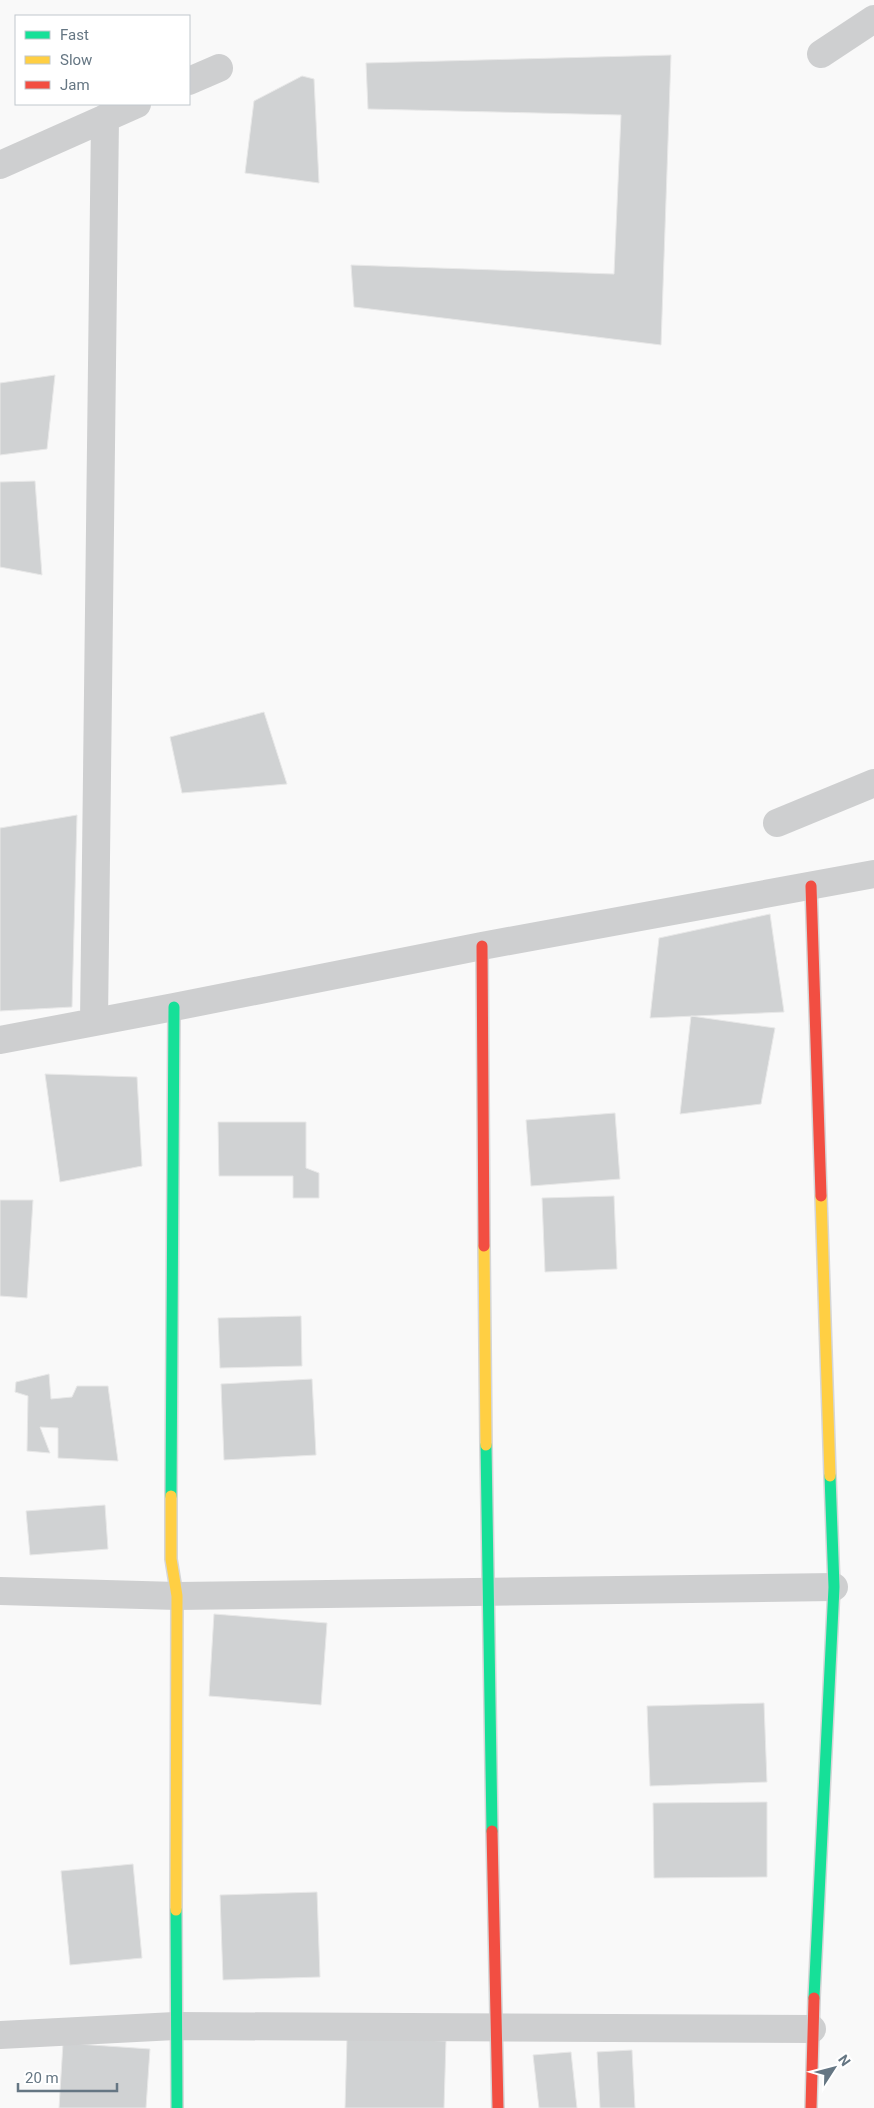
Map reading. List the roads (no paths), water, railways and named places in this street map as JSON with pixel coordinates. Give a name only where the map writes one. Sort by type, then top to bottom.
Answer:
[{"type":"street","points":[[821,54],[874,19]]},
{"type":"street","points":[[190,82],[219,68]]},
{"type":"street","points":[[0,165],[136,105]]},
{"type":"street","points":[[94,1022],[104,118]]},
{"type":"street","points":[[777,823],[874,783]]},
{"type":"street","points":[[0,1040],[482,946],[874,874]]},
{"type":"street","points":[[810,886],[834,1587],[812,2029],[811,2108]]},
{"type":"street","points":[[482,946],[487,1591],[498,2027],[498,2108]]},
{"type":"street","points":[[174,1007],[171,1559],[177,1596],[175,2026],[177,2108]]},
{"type":"street","points":[[0,1591],[177,1596],[834,1587]]},
{"type":"street","points":[[0,2035],[175,2026],[812,2029]]}]
